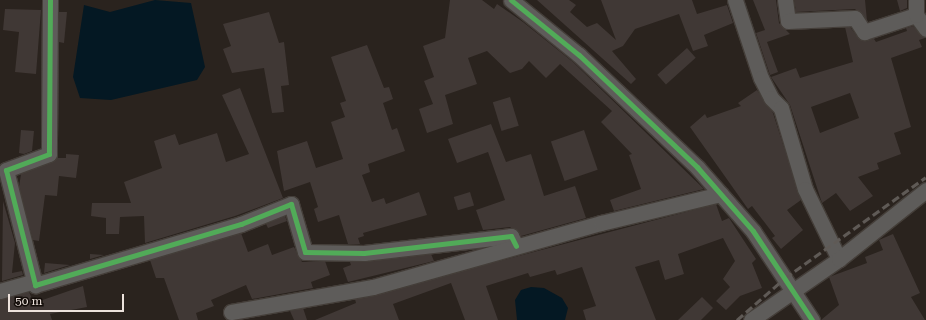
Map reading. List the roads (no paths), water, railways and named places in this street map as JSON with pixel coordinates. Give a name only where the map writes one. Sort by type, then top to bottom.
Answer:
[{"type":"street","points":[[50,0],[49,154],[6,170],[35,285],[241,224],[291,204],[305,252],[364,253],[511,236],[516,246]]},
{"type":"street","points":[[510,0],[580,55],[697,167],[752,231],[812,320]]},
{"type":"street","points":[[735,0],[761,78],[771,98],[781,108],[805,189],[839,259]]},
{"type":"street","points":[[785,0],[788,21],[855,18],[864,32],[916,7],[926,29]]},
{"type":"street","points":[[751,320],[792,289],[839,259],[926,190]]},
{"type":"street","points":[[231,312],[374,287],[516,246],[720,194]]},
{"type":"street","points":[[0,291],[34,281]]},
{"type":"water","points":[[155,0],[191,3],[205,67],[197,80],[111,100],[80,98],[73,77],[84,5],[110,12]]},
{"type":"water","points":[[531,287],[544,288],[562,298],[568,308],[565,320],[517,320],[515,300],[521,290]]},
{"type":"railway","points":[[737,320],[785,278],[926,177]]}]
